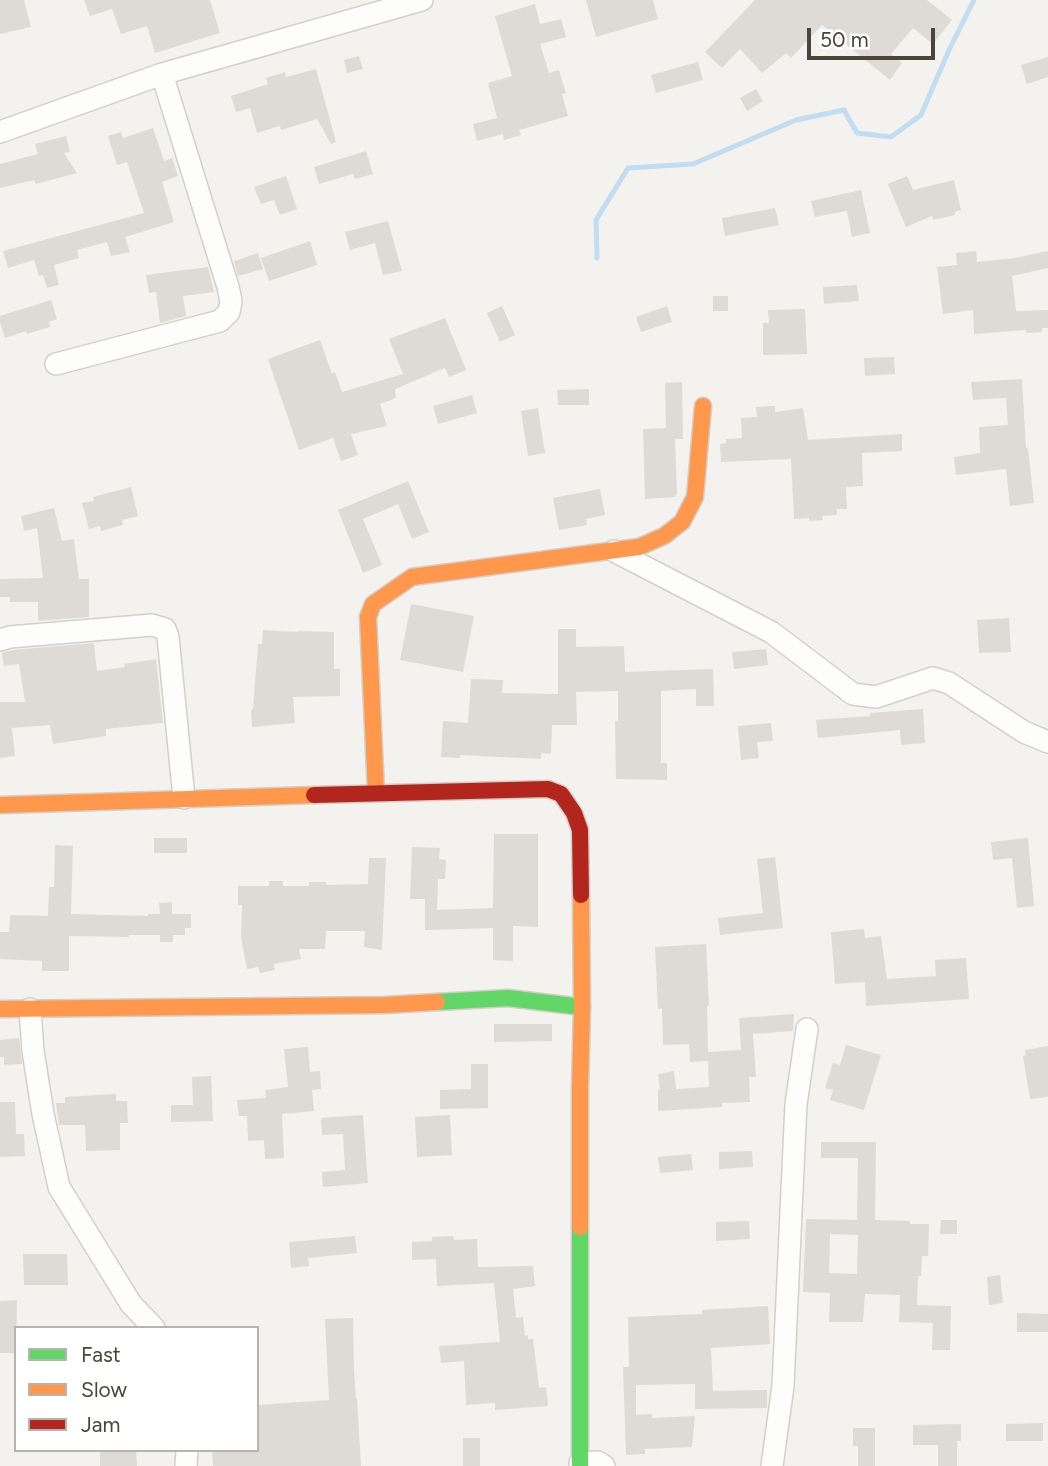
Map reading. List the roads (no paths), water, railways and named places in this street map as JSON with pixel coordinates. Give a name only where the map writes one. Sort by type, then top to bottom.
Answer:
[{"type":"street","points":[[0,132],[162,74],[422,0]]},
{"type":"street","points":[[56,365],[220,321],[229,312],[231,301],[228,287],[162,74]]},
{"type":"street","points":[[376,793],[368,617],[373,604],[412,578],[639,547],[664,536],[682,522],[695,497],[704,406]]},
{"type":"street","points":[[614,551],[771,632],[853,694],[876,697],[933,678],[949,683],[1024,732],[1048,742]]},
{"type":"street","points":[[0,640],[152,625],[165,629],[184,798]]},
{"type":"street","points":[[0,805],[548,789],[561,794],[574,813],[580,830],[580,1464],[597,1462],[604,1466]]},
{"type":"street","points":[[0,1009],[385,1005],[508,998],[582,1007]]},
{"type":"street","points":[[30,1009],[41,1101],[59,1186],[131,1304],[152,1326]]},
{"type":"street","points":[[772,1466],[783,1386],[796,1104],[807,1029]]},
{"type":"waterway","points":[[597,258],[596,220],[628,168],[693,164],[796,120],[844,110],[857,133],[891,137],[921,115],[974,0]]}]
